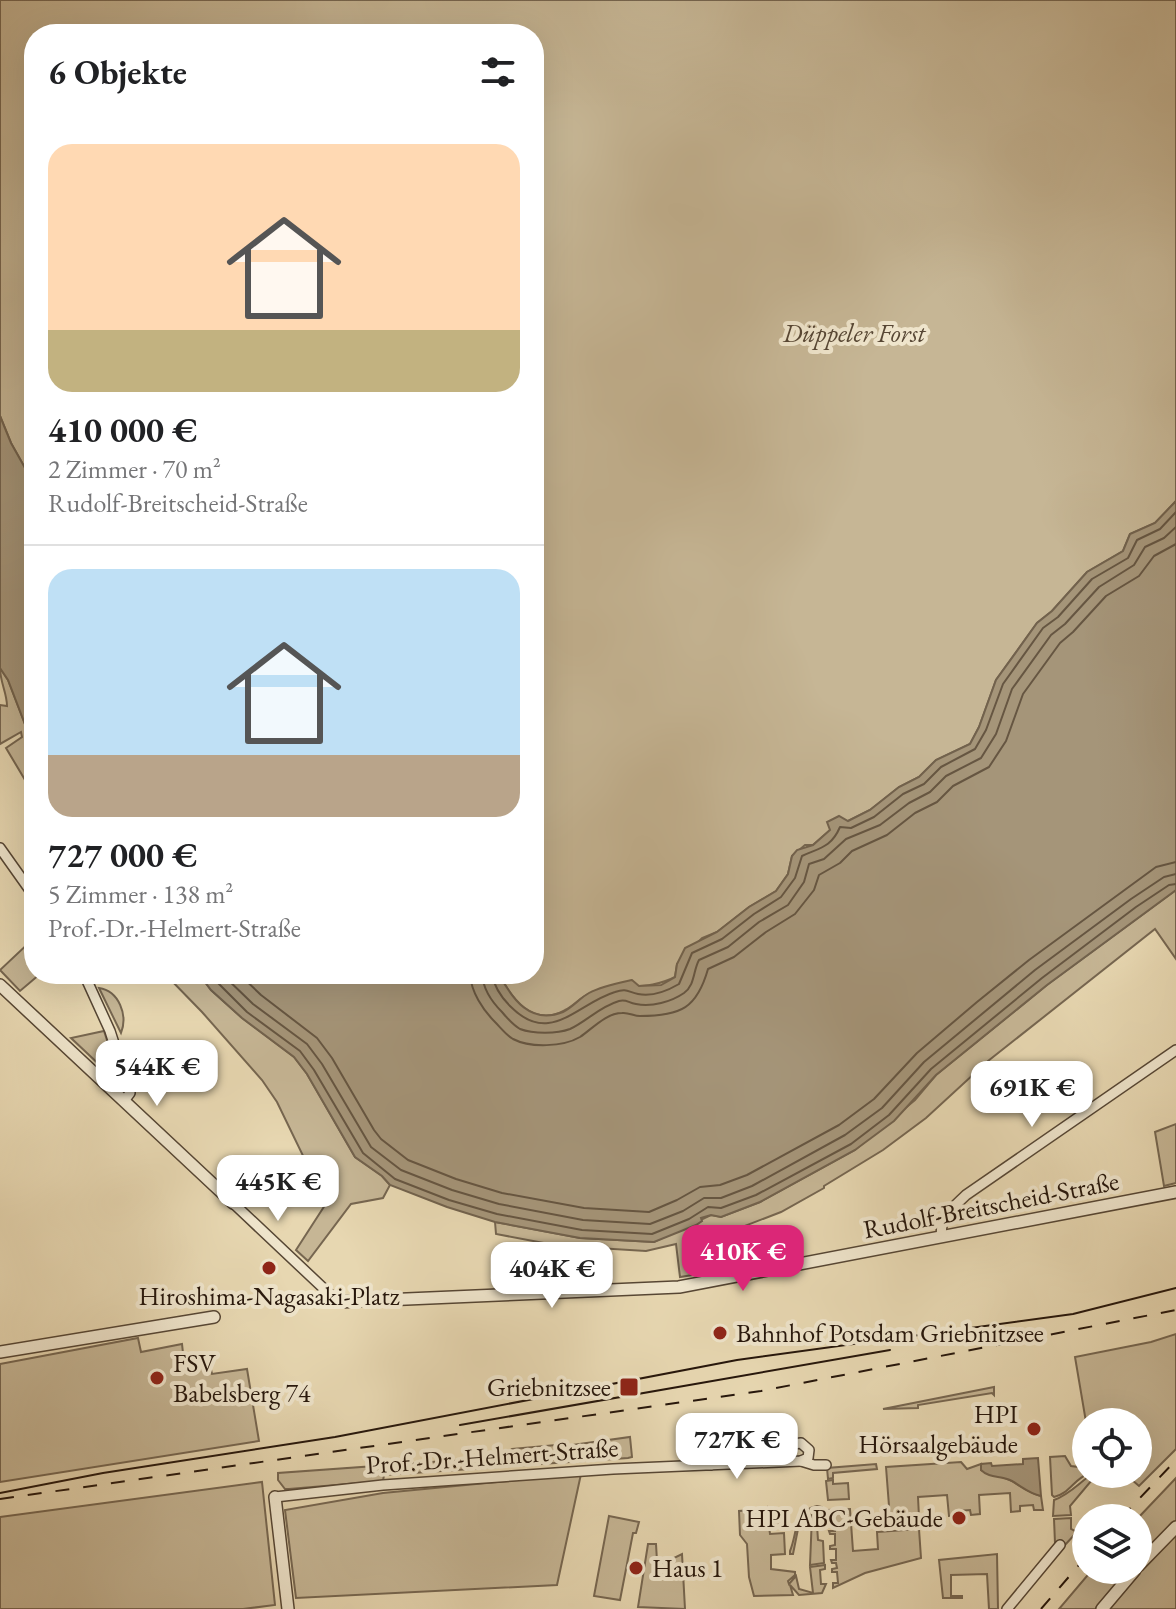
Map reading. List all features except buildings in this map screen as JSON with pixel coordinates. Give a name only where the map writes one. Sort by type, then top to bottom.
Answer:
[{"type":"street","points":[[0,848],[24,882]]},
{"type":"street","points":[[88,984],[118,1053],[130,1093],[124,1101]]},
{"type":"street","points":[[0,985],[338,1302]]},
{"type":"street","points":[[0,998],[14,998]]},
{"type":"street","points":[[942,1237],[940,1230],[944,1218],[966,1195],[1176,1050]]},
{"type":"street","name":"Rudolf-Breitscheid-Straße","points":[[338,1302],[679,1287],[1176,1192]]},
{"type":"street","points":[[0,1352],[214,1317]]},
{"type":"street","name":"Prof.-Dr.-Helmert-Straße","points":[[712,1465],[727,1452],[799,1443],[809,1450],[808,1458],[801,1461]]},
{"type":"street","name":"Prof.-Dr.-Helmert-Straße","points":[[275,1497],[421,1483],[712,1465],[801,1461],[826,1465]]},
{"type":"street","points":[[275,1497],[288,1609]]},
{"type":"street","points":[[1152,1552],[1176,1527]]},
{"type":"street","points":[[1007,1609],[1060,1545]]},
{"type":"street","points":[[1102,1609],[1123,1584]]},
{"type":"green space","name":"Düppeler Forst","points":[[0,0],[1176,0],[1176,501],[1155,523],[1130,534],[1123,551],[1087,572],[1037,623],[996,680],[970,744],[936,760],[919,777],[899,787],[870,810],[830,830],[813,845],[805,845],[792,856],[788,874],[776,891],[717,932],[702,938],[677,964],[675,977],[665,981],[591,993],[554,1015],[533,1013],[525,1008],[505,984],[544,984],[544,24],[24,24],[24,466],[0,416]]},
{"type":"green space","points":[[0,668],[24,722],[24,778],[6,748],[22,737],[21,732],[0,744],[0,705],[7,706]]},
{"type":"green space","points":[[1176,890],[1176,959],[1155,929],[988,1061],[926,1118],[883,1150],[781,1212],[716,1237],[724,1270],[680,1277],[676,1244],[646,1251],[581,1247],[581,1250],[496,1234],[495,1222],[580,1238],[654,1242],[711,1215],[721,1217],[760,1202],[855,1150],[915,1100],[936,1075],[1047,985]]},
{"type":"green space","points":[[24,947],[24,984],[28,984],[20,991],[0,970]]},
{"type":"green space","points":[[175,984],[206,984],[242,1018],[294,1057],[355,1157],[390,1185],[383,1198],[351,1204],[308,1261],[296,1250],[327,1202],[325,1180],[306,1162],[277,1102],[262,1080]]},
{"type":"green space","points":[[99,988],[112,994],[120,1005],[123,1019],[121,1033]]},
{"type":"green space","points":[[104,1031],[122,1086],[71,1038]]},
{"type":"green space","points":[[1176,1124],[1176,1183],[1164,1186],[1155,1132]]},
{"type":"green space","points":[[1176,1334],[1176,1449],[1152,1473],[1152,1408],[1084,1408],[1075,1357]]},
{"type":"green space","name":"FSV Babelsberg 74","points":[[138,1338],[141,1352],[182,1344],[184,1362],[209,1360],[212,1374],[247,1369],[259,1441],[0,1482],[0,1364]]},
{"type":"green space","points":[[994,1387],[994,1395],[918,1405],[918,1408],[883,1409]]},
{"type":"green space","points":[[630,1437],[632,1457],[628,1458],[384,1475],[383,1481],[289,1489],[285,1489],[278,1480],[278,1473],[501,1457],[512,1449],[558,1447]]},
{"type":"green space","points":[[793,1447],[793,1459],[732,1461],[731,1456]]},
{"type":"green space","points":[[1065,1456],[1072,1466],[1072,1486],[1054,1497],[1052,1495],[1050,1457]]},
{"type":"green space","points":[[961,1462],[967,1469],[981,1464],[981,1470],[1008,1479],[1041,1496],[1043,1510],[1034,1510],[1033,1505],[1020,1506],[1020,1511],[1011,1512],[1010,1493],[979,1495],[980,1514],[971,1515],[970,1510],[958,1511],[958,1516],[949,1516],[947,1495],[918,1497],[919,1517],[890,1519],[886,1467]]},
{"type":"green space","points":[[876,1464],[877,1469],[833,1473],[833,1478],[828,1479],[827,1468]]},
{"type":"green space","points":[[581,1474],[557,1585],[296,1598],[285,1510],[383,1493]]},
{"type":"green space","points":[[1176,1478],[1176,1609],[1059,1609],[1080,1584],[1152,1584],[1151,1504]]},
{"type":"green space","points":[[833,1480],[833,1484],[848,1483],[849,1499],[828,1500],[826,1481]]},
{"type":"green space","points":[[262,1482],[275,1605],[243,1609],[0,1609],[0,1517]]},
{"type":"green space","points":[[1074,1488],[1085,1488],[1070,1506],[1071,1515],[1053,1516],[1054,1500]]},
{"type":"green space","points":[[817,1506],[822,1507],[822,1510],[816,1511],[818,1540],[823,1541],[824,1563],[810,1565],[812,1515],[800,1519],[793,1554],[790,1551],[800,1517]]},
{"type":"green space","points":[[775,1508],[784,1516],[783,1524],[769,1526],[770,1534],[784,1533],[785,1554],[771,1555],[771,1569],[795,1572],[789,1584],[796,1576],[799,1589],[813,1593],[810,1567],[825,1565],[825,1569],[820,1570],[821,1584],[826,1584],[822,1593],[799,1595],[790,1585],[793,1595],[754,1596],[749,1577],[747,1544],[740,1535],[739,1511]]},
{"type":"green space","points":[[850,1509],[853,1551],[878,1549],[877,1532],[919,1529],[921,1558],[865,1573],[833,1588],[833,1583],[838,1583],[837,1572],[832,1572],[837,1568],[836,1563],[831,1560],[836,1560],[836,1549],[830,1549],[835,1545],[835,1534],[829,1531],[835,1531],[834,1514],[828,1513],[828,1510]]},
{"type":"green space","points":[[609,1516],[639,1522],[636,1533],[633,1533],[620,1600],[594,1596]]},
{"type":"green space","points":[[1071,1518],[1072,1537],[1064,1546],[1055,1543],[1054,1519]]},
{"type":"green space","points":[[648,1544],[656,1544],[657,1561],[670,1560],[682,1554],[685,1609],[638,1607]]},
{"type":"green space","points":[[997,1554],[998,1609],[989,1609],[987,1574],[951,1575],[951,1596],[962,1598],[943,1598],[939,1560]]},
{"type":"water","points":[[0,416],[24,466],[24,722],[0,668]]},
{"type":"water","points":[[1176,501],[1176,890],[1047,985],[936,1075],[894,1121],[855,1150],[760,1202],[721,1217],[711,1215],[701,1218],[702,1221],[696,1225],[654,1242],[580,1238],[495,1222],[390,1185],[355,1157],[294,1057],[242,1018],[206,984],[505,984],[524,1007],[541,1015],[563,1012],[599,988],[632,980],[639,986],[661,985],[675,977],[685,948],[717,932],[776,891],[788,874],[792,856],[797,850],[813,845],[830,830],[827,822],[839,816],[848,821],[870,810],[899,787],[919,777],[936,760],[970,744],[996,680],[1037,623],[1087,572],[1123,551],[1130,534],[1155,523]]},
{"type":"water","points":[[1038,1458],[1041,1496],[1008,1479],[988,1475],[981,1470],[981,1464],[1023,1464],[1023,1459]]},
{"type":"tram line","points":[[0,1493],[103,1473],[335,1437],[737,1360],[1073,1314],[1176,1288]]},
{"type":"tram line","points":[[460,1425],[890,1350]]},
{"type":"railway","points":[[0,1499],[761,1391],[1176,1310]]},
{"type":"railway","points":[[1134,1504],[1176,1460]]},
{"type":"railway","points":[[1041,1609],[1072,1573]]},
{"type":"place","name":"Hiroshima-Nagasaki-Platz","points":[[269,1268]]},
{"type":"place","name":"Bahnhof Potsdam Griebnitzsee","points":[[720,1333]]},
{"type":"place","name":"FSV Babelsberg 74","points":[[157,1378]]},
{"type":"place","name":"Griebnitzsee","points":[[629,1387]]},
{"type":"place","name":"HPI Hörsaalgebäude","points":[[1034,1429]]},
{"type":"place","name":"HPI ABC-Gebäude","points":[[959,1518]]},
{"type":"place","name":"Haus 1","points":[[636,1568]]}]
